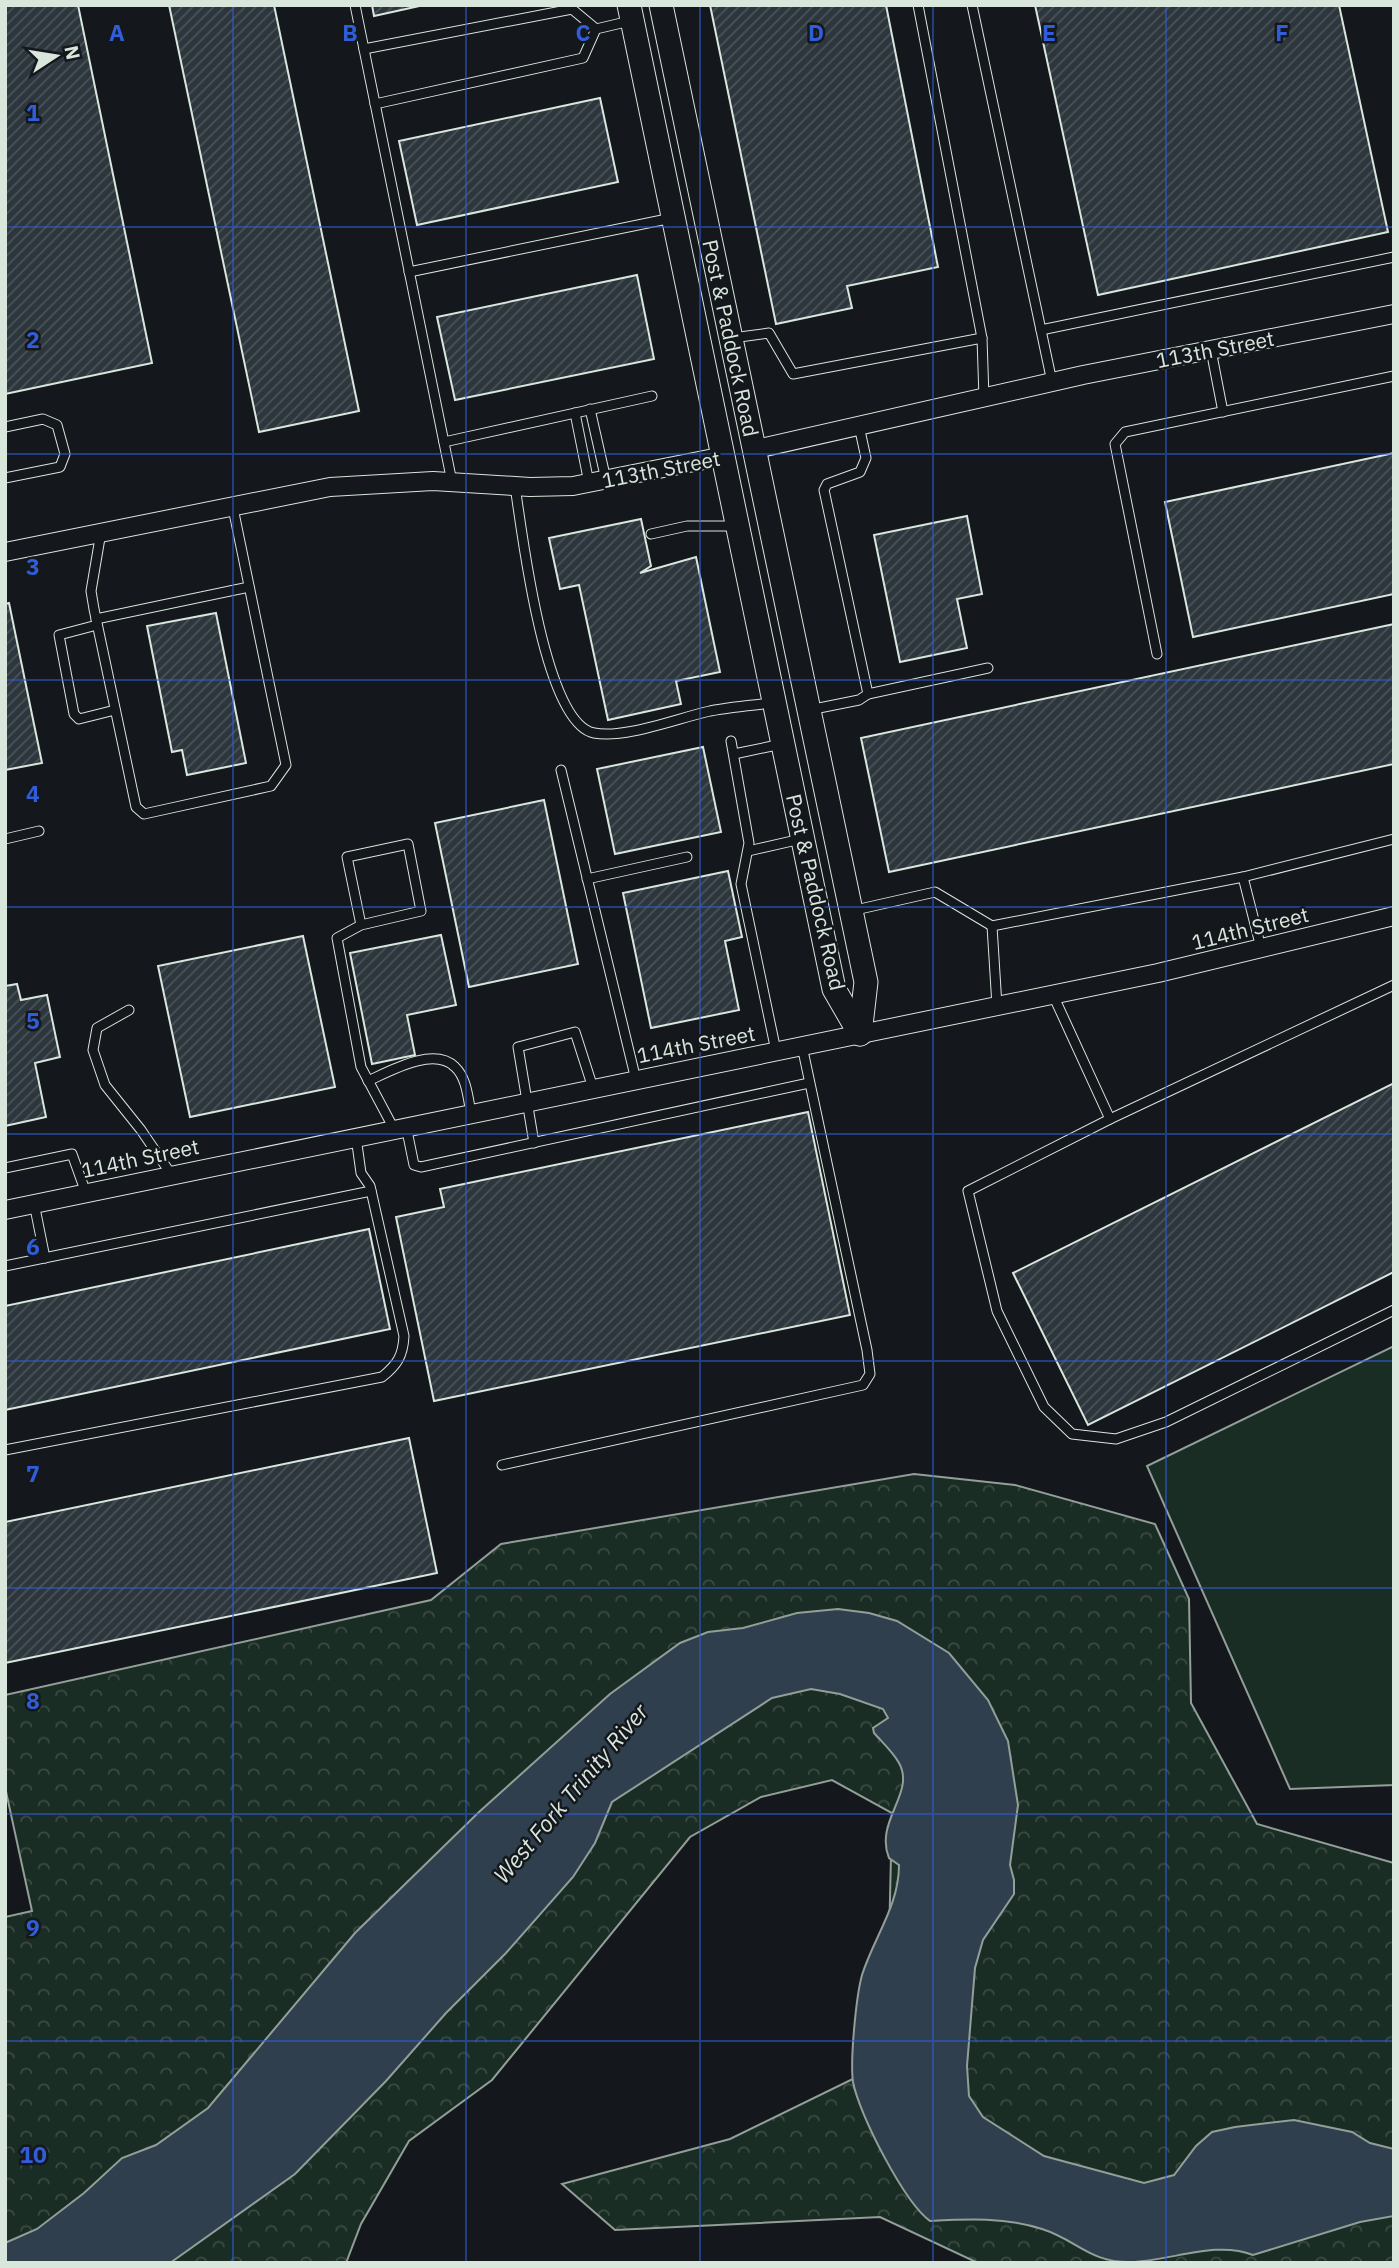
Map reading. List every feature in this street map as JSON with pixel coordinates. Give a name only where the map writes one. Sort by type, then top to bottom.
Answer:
[{"type":"street","points":[[630,13],[662,10]]},
{"type":"street","name":"Post & Paddock Road","points":[[662,10],[866,982],[860,1034]]},
{"type":"street","name":"Post & Paddock Road","points":[[630,13],[834,989],[860,1034]]},
{"type":"street","name":"113th Street","points":[[5,552],[330,487],[367,483],[452,482],[515,486],[597,481],[724,456],[1052,382],[1394,314]]},
{"type":"street","points":[[774,703],[806,704]]},
{"type":"street","name":"114th Street","points":[[5,1210],[1053,995],[1394,916]]},
{"type":"lane","points":[[355,5],[452,482]]},
{"type":"lane","points":[[918,5],[982,338],[984,397]]},
{"type":"lane","points":[[972,5],[1052,382]]},
{"type":"lane","points":[[364,49],[572,9],[596,29]]},
{"type":"lane","points":[[375,104],[583,58],[596,29],[630,13]]},
{"type":"lane","points":[[409,272],[674,218]]},
{"type":"lane","points":[[1041,330],[1394,257]]},
{"type":"lane","points":[[732,338],[769,332],[793,374],[982,338]]},
{"type":"lane","points":[[1211,350],[1223,412]]},
{"type":"lane","points":[[1157,654],[1115,444],[1125,432],[1394,376]]},
{"type":"lane","points":[[444,442],[652,396]]},
{"type":"lane","points":[[590,410],[597,481]]},
{"type":"lane","points":[[575,413],[597,481]]},
{"type":"lane","points":[[5,427],[43,419],[57,425],[65,454],[60,467],[5,478]]},
{"type":"lane","points":[[859,426],[866,457],[860,472],[827,484],[824,490],[868,694]]},
{"type":"lane","points":[[515,486],[545,651],[557,689],[576,722],[592,733],[612,734],[713,711],[774,703]]},
{"type":"lane","points":[[101,532],[91,591],[136,807],[144,814],[271,786],[286,765],[233,508]]},
{"type":"lane","points":[[651,534],[687,526],[738,526]]},
{"type":"lane","points":[[115,710],[79,719],[74,714],[58,635],[96,622],[249,587]]},
{"type":"lane","points":[[806,704],[859,700],[868,694],[988,668]]},
{"type":"lane","points":[[731,741],[749,843],[741,884],[776,1051]]},
{"type":"lane","points":[[734,754],[782,744]]},
{"type":"lane","points":[[561,770],[636,1080]]},
{"type":"lane","points":[[5,839],[40,831]]},
{"type":"lane","points":[[748,850],[802,839]]},
{"type":"lane","points":[[851,911],[935,892],[992,926],[1243,877],[1394,839]]},
{"type":"lane","points":[[361,925],[347,856],[408,844],[421,911],[361,925],[337,939],[361,1067],[400,1128],[416,1167],[810,1083]]},
{"type":"lane","points":[[587,879],[687,857]]},
{"type":"lane","points":[[1243,877],[1261,948]]},
{"type":"lane","points":[[992,926],[997,1006]]},
{"type":"lane","points":[[1394,985],[1110,1119],[968,1191],[997,1311],[1044,1407],[1072,1433],[1116,1439],[1166,1422],[1394,1310]]},
{"type":"lane","points":[[1053,995],[1110,1119]]},
{"type":"lane","points":[[129,1010],[97,1028],[93,1050],[105,1085],[141,1130],[171,1174]]},
{"type":"lane","points":[[534,1143],[525,1102],[518,1046],[575,1032],[593,1088]]},
{"type":"lane","points":[[502,1465],[863,1385],[870,1374],[867,1350],[802,1046]]},
{"type":"lane","points":[[368,1081],[414,1062],[446,1061],[456,1068],[463,1079],[471,1113]]},
{"type":"lane","points":[[5,1450],[382,1377],[396,1366],[404,1350],[404,1336],[371,1192],[361,1172],[356,1137]]},
{"type":"lane","points":[[5,1168],[72,1154],[86,1192]]},
{"type":"lane","points":[[5,1266],[371,1192]]},
{"type":"lane","points":[[34,1203],[45,1258]]},
{"type":"green space","points":[[1394,1346],[1394,1785],[1290,1789],[1147,1466]]},
{"type":"green space","points":[[914,1474],[1015,1485],[1155,1524],[1189,1599],[1191,1703],[1257,1824],[1394,1863],[1394,2263],[978,2263],[880,2217],[615,2230],[562,2184],[730,2139],[861,2075],[889,1941],[892,1813],[832,1780],[761,1797],[690,1837],[492,2080],[409,2141],[361,2224],[346,2263],[5,2263],[5,1917],[32,1911],[5,1787],[5,1695],[431,1600],[501,1544]]},
{"type":"water","name":"West Fork Trinity River","points":[[838,1609],[869,1613],[897,1621],[949,1653],[988,1700],[1008,1741],[1018,1805],[1010,1865],[1014,1894],[983,1940],[975,1968],[967,2066],[969,2096],[983,2117],[1044,2156],[1144,2183],[1174,2175],[1196,2146],[1212,2132],[1294,2120],[1352,2132],[1370,2143],[1394,2149],[1394,2216],[1360,2222],[1253,2255],[1239,2251],[1209,2250],[1131,2262],[1105,2259],[1042,2229],[1015,2222],[930,2221],[908,2196],[873,2135],[857,2096],[852,2072],[854,2028],[862,1975],[890,1908],[898,1880],[899,1865],[889,1858],[886,1845],[890,1820],[903,1785],[903,1774],[897,1759],[874,1733],[873,1728],[888,1718],[883,1709],[840,1694],[811,1689],[772,1698],[612,1802],[595,1843],[573,1877],[506,1953],[295,2174],[170,2263],[5,2263],[5,2243],[37,2229],[84,2193],[122,2158],[156,2145],[208,2108],[355,1933],[479,1812],[610,1694],[680,1643],[708,1632],[743,1628],[797,1613]]},
{"type":"building","points":[[5,5],[78,5],[152,363],[5,394]]},
{"type":"building","points":[[169,5],[274,5],[359,411],[259,432]]},
{"type":"building","points":[[372,5],[424,5],[374,16]]},
{"type":"building","points":[[710,5],[886,5],[938,267],[847,286],[852,308],[776,324]]},
{"type":"building","points":[[1035,5],[1339,5],[1388,232],[1098,295]]},
{"type":"building","points":[[600,98],[618,182],[417,225],[399,141]]},
{"type":"building","points":[[637,275],[654,359],[455,400],[437,317]]},
{"type":"building","points":[[1394,453],[1394,594],[1193,637],[1165,502]]},
{"type":"building","points":[[967,516],[982,594],[957,599],[967,648],[900,662],[874,535]]},
{"type":"building","points":[[641,519],[651,566],[640,573],[696,557],[720,672],[676,681],[681,704],[608,720],[579,585],[560,589],[549,538]]},
{"type":"building","points":[[9,603],[42,763],[5,770],[5,604]]},
{"type":"building","points":[[216,613],[246,763],[187,775],[182,750],[172,752],[147,626]]},
{"type":"building","points":[[1394,624],[1394,764],[889,872],[861,738]]},
{"type":"building","points":[[703,747],[721,832],[615,854],[597,769]]},
{"type":"building","points":[[544,800],[578,964],[469,987],[435,823]]},
{"type":"building","points":[[728,871],[742,937],[725,941],[739,1010],[651,1028],[623,893]]},
{"type":"building","points":[[441,935],[456,1005],[407,1015],[415,1055],[372,1064],[350,953]]},
{"type":"building","points":[[303,936],[335,1087],[190,1117],[158,966]]},
{"type":"building","points":[[17,984],[21,1000],[47,995],[60,1057],[35,1063],[46,1117],[5,1126],[5,986]]},
{"type":"building","points":[[1394,1083],[1394,1272],[1088,1425],[1013,1273]]},
{"type":"building","points":[[808,1112],[850,1315],[434,1401],[396,1217],[444,1207],[440,1189]]},
{"type":"building","points":[[369,1229],[390,1329],[5,1410],[5,1306]]},
{"type":"building","points":[[409,1438],[437,1573],[5,1663],[5,1522]]}]
